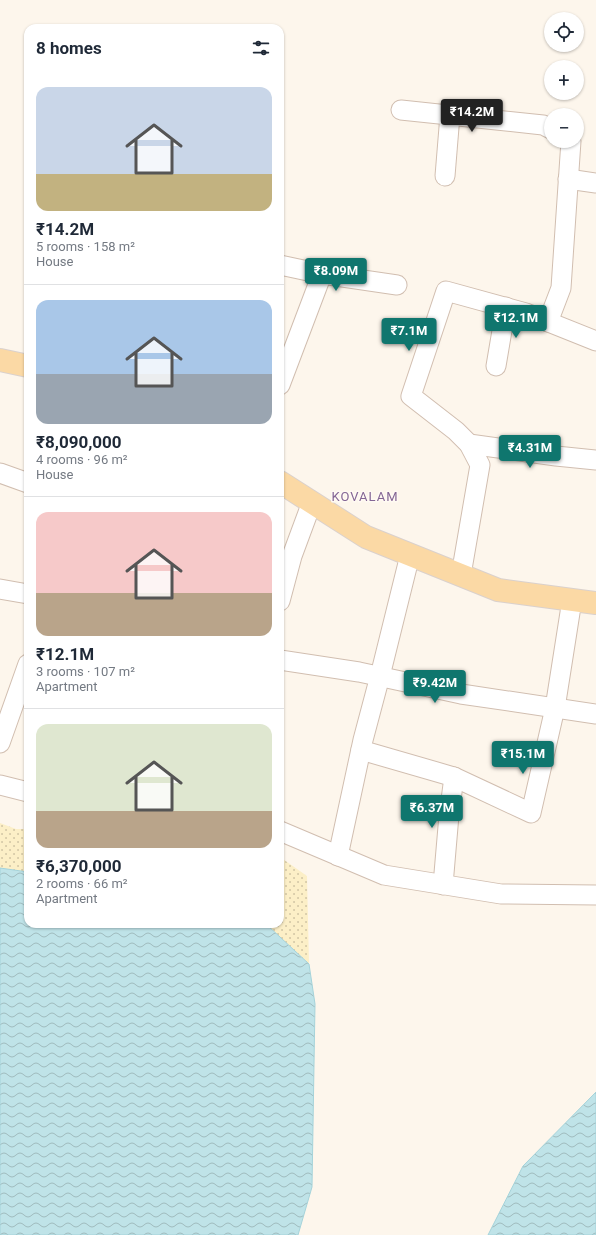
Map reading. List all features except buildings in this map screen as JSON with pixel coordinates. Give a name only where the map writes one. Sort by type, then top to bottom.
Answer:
[{"type":"main road","points":[[0,360],[24,365]]},
{"type":"main road","points":[[284,484],[366,537],[498,590],[596,603]]},
{"type":"street","points":[[401,110],[544,125]]},
{"type":"street","points":[[445,176],[450,115]]},
{"type":"street","points":[[548,322],[561,288],[570,148]]},
{"type":"street","points":[[568,179],[596,183]]},
{"type":"street","points":[[284,266],[322,274],[397,285]]},
{"type":"street","points":[[284,374],[322,274]]},
{"type":"street","points":[[461,575],[480,464],[469,444],[456,431],[411,396],[446,291],[526,313],[596,341]]},
{"type":"street","points":[[496,366],[506,307]]},
{"type":"street","points":[[469,444],[596,460]]},
{"type":"street","points":[[0,473],[24,482]]},
{"type":"street","points":[[284,586],[292,556],[312,502]]},
{"type":"street","points":[[338,856],[361,750],[410,555]]},
{"type":"street","points":[[0,589],[24,593]]},
{"type":"street","points":[[361,750],[454,777],[531,813],[555,708],[572,600]]},
{"type":"street","points":[[284,661],[359,672],[460,694],[596,714]]},
{"type":"street","points":[[0,743],[24,675]]},
{"type":"street","points":[[443,884],[454,777]]},
{"type":"street","points":[[0,785],[24,791]]},
{"type":"street","points":[[284,833],[384,875],[501,894],[596,895]]},
{"type":"sand","points":[[0,823],[16,829],[24,829],[24,871],[0,868]]},
{"type":"sand","points":[[284,860],[307,876],[309,964],[270,928],[284,928]]},
{"type":"water","points":[[0,868],[24,871],[24,928],[270,928],[309,964],[315,1004],[312,1187],[298,1235],[0,1235]]},
{"type":"water","points":[[596,1092],[596,1235],[488,1235],[523,1166]]},
{"type":"district","name":"KOVALAM","points":[[365,496]]}]
